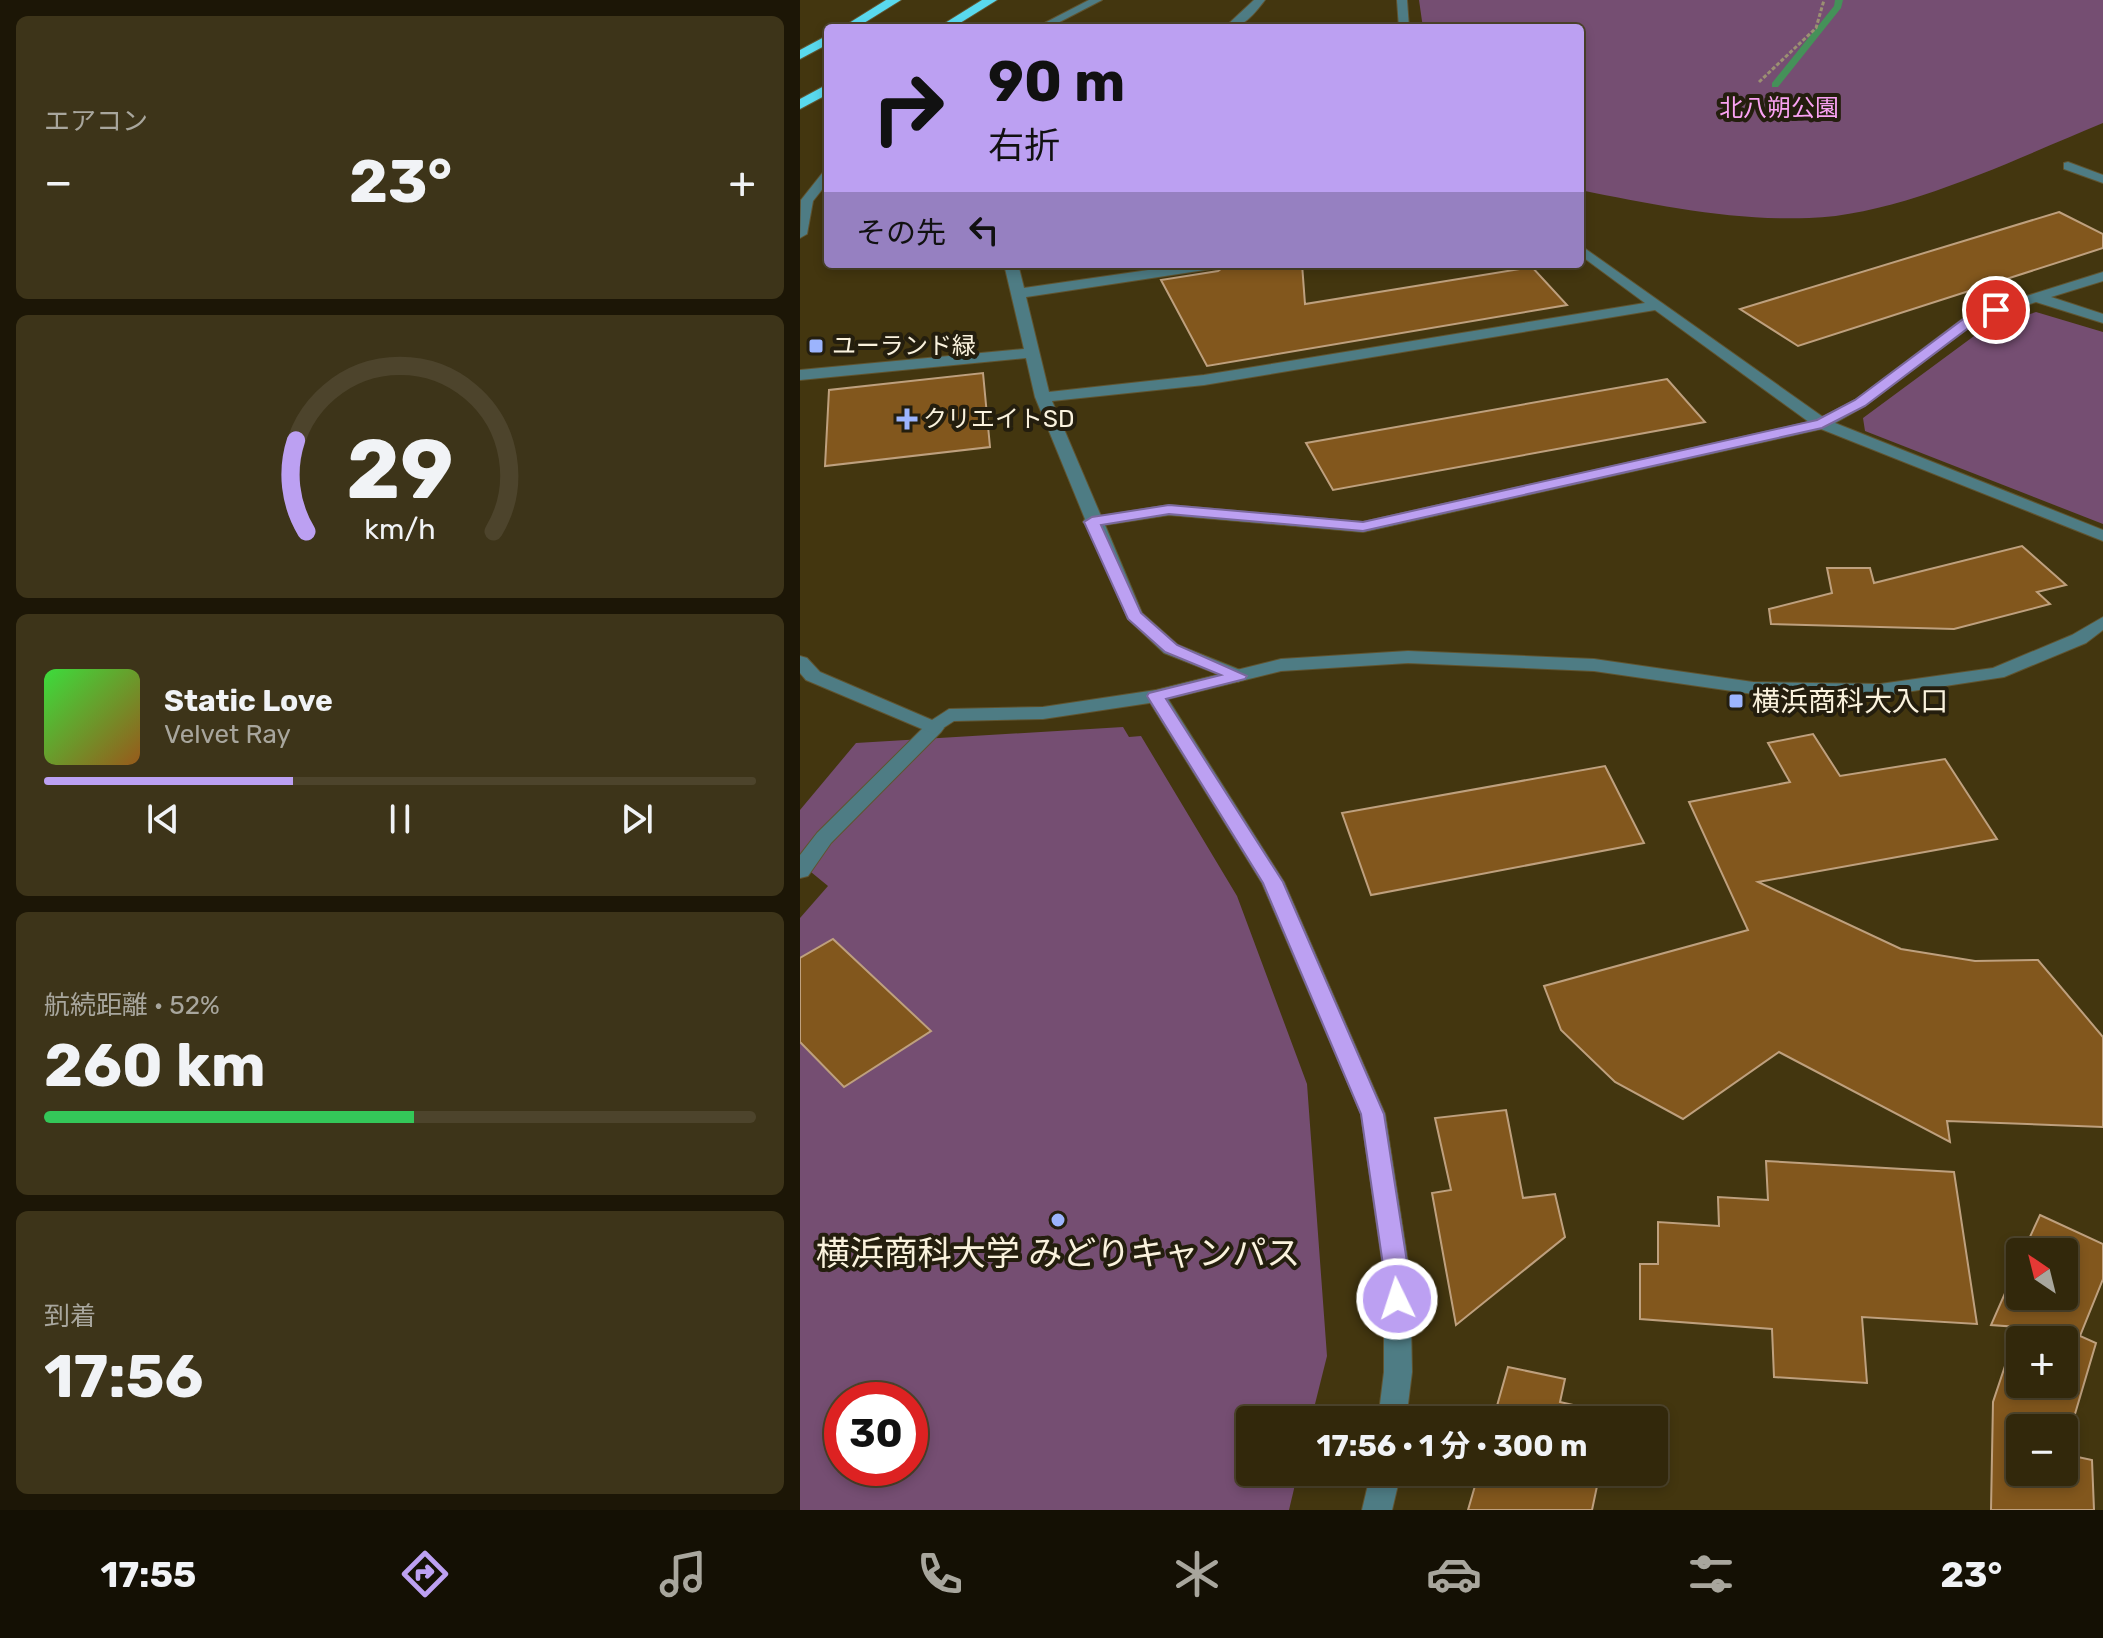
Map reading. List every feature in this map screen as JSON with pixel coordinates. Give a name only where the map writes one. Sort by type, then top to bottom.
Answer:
[{"type":"highway","points":[[854,24],[895,0]]},
{"type":"highway","points":[[930,24],[969,0]]},
{"type":"highway","points":[[950,24],[991,0]]},
{"type":"highway","points":[[800,55],[824,41]]},
{"type":"highway","points":[[800,105],[824,91]]},
{"type":"street","points":[[1048,24],[1097,0]]},
{"type":"street","points":[[1235,24],[1260,0]]},
{"type":"street","points":[[1402,0],[1404,24]]},
{"type":"street","points":[[2068,166],[2103,179]]},
{"type":"street","points":[[800,234],[803,200],[824,178]]},
{"type":"street","points":[[1584,252],[1822,424],[2103,536]]},
{"type":"street","points":[[1012,268],[1021,293],[1043,397],[1092,522],[1134,615],[1171,649],[1238,676]]},
{"type":"street","points":[[1021,293],[1191,268]]},
{"type":"street","points":[[1092,522],[1169,510],[1363,527],[1822,424],[1860,403],[1974,317],[2103,276]]},
{"type":"street","points":[[2039,298],[2103,319]]},
{"type":"street","points":[[1043,397],[1204,380],[1658,305]]},
{"type":"street","points":[[800,375],[1034,353]]},
{"type":"street","points":[[800,871],[824,838],[949,715],[1043,713],[1156,696],[1281,665],[1408,657],[1594,665],[1753,688],[1880,690],[1997,673],[2079,639],[2103,622]]},
{"type":"street","points":[[800,662],[813,676],[934,728]]},
{"type":"street","points":[[1156,696],[1273,882],[1373,1114],[1397,1275],[1398,1372],[1394,1406]]},
{"type":"street","points":[[1377,1510],[1383,1486]]},
{"type":"path","points":[[1759,82],[1816,28],[1824,0]]},
{"type":"green space","name":"北八朔公園","points":[[1419,0],[2103,0],[2103,123],[1997,168],[1882,207],[1809,218],[1752,217],[1694,211],[1584,191],[1584,24],[1422,24]]},
{"type":"green space","points":[[2036,312],[2103,332],[2103,524],[1865,431],[1863,418],[1993,322],[2000,324]]},
{"type":"green space","name":"横浜商科大学 みどりキャンパス","points":[[1123,727],[1129,737],[1141,736],[1237,896],[1307,1084],[1327,1356],[1314,1406],[1236,1406],[1236,1486],[1295,1486],[1289,1510],[800,1510],[800,918],[828,886],[800,863],[800,810],[856,743]]},
{"type":"building","points":[[2059,212],[2103,234],[2103,248],[1798,346],[1740,309]]},
{"type":"building","points":[[1222,268],[1302,268],[1305,304],[1533,268],[1567,305],[1207,366],[1161,280]]},
{"type":"building","name":"クリエイトSD","points":[[983,373],[990,447],[825,466],[829,390]]},
{"type":"building","points":[[1667,379],[1705,422],[1333,490],[1306,443]]},
{"type":"building","points":[[2022,546],[2066,585],[2037,592],[2050,604],[1954,629],[1771,624],[1769,609],[1832,593],[1827,568],[1870,568],[1874,583]]},
{"type":"building","points":[[1813,734],[1840,776],[1945,759],[1997,839],[1758,882],[1901,949],[1975,961],[2038,960],[2103,1037],[2103,1127],[1947,1121],[1950,1142],[1779,1052],[1683,1119],[1615,1082],[1561,1030],[1544,986],[1748,930],[1689,802],[1790,782],[1768,743]]},
{"type":"building","points":[[1605,766],[1644,843],[1371,895],[1342,813]]},
{"type":"building","points":[[833,939],[931,1031],[844,1087],[800,1042],[800,958]]},
{"type":"building","points":[[1506,1110],[1523,1198],[1555,1194],[1565,1237],[1456,1325],[1432,1193],[1451,1190],[1435,1118]]},
{"type":"building","points":[[1766,1161],[1954,1172],[1977,1324],[1862,1317],[1867,1383],[1774,1377],[1772,1329],[1640,1319],[1640,1264],[1658,1264],[1658,1222],[1719,1226],[1718,1197],[1768,1200]]},
{"type":"building","points":[[2040,1215],[2103,1244],[2103,1279],[2080,1336],[2096,1343],[2075,1414],[2006,1414],[2006,1486],[2078,1486],[2078,1457],[2092,1460],[2094,1510],[1991,1510],[1993,1402],[2006,1363],[2006,1398],[2078,1398],[2078,1326],[1991,1325],[2006,1291],[2006,1310],[2078,1310],[2078,1238],[2029,1238]]},
{"type":"building","points":[[1508,1367],[1565,1379],[1560,1402],[1578,1406],[1497,1406]]},
{"type":"building","points":[[1475,1486],[1597,1486],[1592,1510],[1468,1510]]},
{"type":"waterway","points":[[1775,85],[1838,6],[1839,0]]},
{"type":"place","name":"ユーランド緑","points":[[816,346]]},
{"type":"place","name":"クリエイトSD","points":[[907,419]]},
{"type":"place","name":"横浜商科大入口","points":[[1736,701]]},
{"type":"place","name":"横浜商科大学 みどりキャンパス","points":[[1058,1220]]},
{"type":"route","points":[[1397,1299],[1397,1275],[1373,1114],[1319,996],[1273,882],[1223,798],[1156,696],[1238,676],[1171,649],[1134,615],[1092,522],[1169,510],[1255,515],[1363,527],[1822,424],[1860,403],[1974,317],[1996,310]]}]
